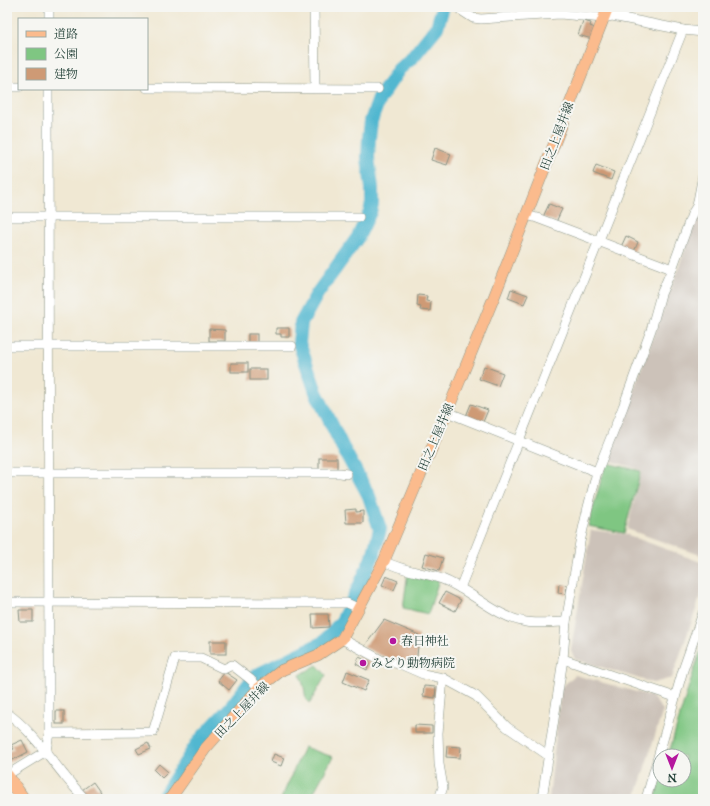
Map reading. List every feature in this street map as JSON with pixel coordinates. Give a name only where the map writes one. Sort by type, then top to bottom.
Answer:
[{"type":"highway","points":[[7,775],[23,799]]},
{"type":"main road","name":"田之上屋井線","points":[[170,799],[205,749],[255,684],[282,670],[318,655],[342,639],[384,561],[447,412],[608,7]]},
{"type":"street","points":[[49,7],[49,18]]},
{"type":"street","points":[[314,7],[315,88]]},
{"type":"street","points":[[456,7],[473,18],[481,19],[560,14],[603,18],[612,16],[683,30],[703,32]]},
{"type":"street","points":[[460,588],[683,30]]},
{"type":"street","points":[[7,87],[18,87]]},
{"type":"street","points":[[148,88],[378,89]]},
{"type":"street","points":[[7,775],[46,751],[49,733],[50,472],[48,346],[48,90]]},
{"type":"street","points":[[542,799],[566,622],[580,542],[597,472],[651,330],[661,294],[672,269],[692,214],[697,206],[702,180]]},
{"type":"street","points":[[526,215],[672,269]]},
{"type":"street","points":[[7,217],[359,217]]},
{"type":"street","points":[[7,346],[292,346]]},
{"type":"street","points":[[447,412],[518,442],[597,472]]},
{"type":"street","points":[[7,473],[347,474]]},
{"type":"street","points":[[384,561],[392,565],[442,579],[460,588],[504,615],[526,623],[566,622]]},
{"type":"street","points":[[7,602],[347,603],[358,608]]},
{"type":"street","points":[[646,799],[683,670],[703,613]]},
{"type":"street","points":[[342,639],[384,661],[400,664],[423,674],[443,678],[476,696],[506,727],[549,756]]},
{"type":"street","points":[[49,733],[153,732],[175,658],[201,658],[224,669],[232,665],[255,684]]},
{"type":"street","points":[[562,659],[675,697]]},
{"type":"street","points":[[438,799],[443,787],[439,764],[438,733],[443,678]]},
{"type":"street","points":[[7,712],[17,719],[46,751],[64,776],[85,799]]},
{"type":"shaded area","points":[[703,201],[703,556],[627,529],[642,470],[608,460]]},
{"type":"shaded area","points":[[591,530],[625,534],[703,563],[703,589],[672,678],[653,683],[575,659],[571,650]]},
{"type":"shaded area","points":[[575,675],[651,696],[663,710],[635,799],[549,799],[561,688]]},
{"type":"green space","points":[[606,463],[641,471],[624,533],[588,526]]},
{"type":"green space","points":[[408,571],[439,580],[428,614],[403,608]]},
{"type":"green space","points":[[703,644],[703,774],[696,799],[655,799],[658,788],[692,788],[692,748],[670,748]]},
{"type":"green space","points":[[317,665],[326,675],[310,703],[306,700],[300,675]]},
{"type":"green space","points":[[304,747],[333,757],[310,799],[281,799]]},
{"type":"building","points":[[583,21],[591,23],[590,26],[595,28],[592,39],[578,35]]},
{"type":"building","points":[[435,148],[451,154],[447,165],[431,160]]},
{"type":"building","points":[[596,165],[614,172],[611,180],[593,173]]},
{"type":"building","points":[[549,204],[562,209],[556,222],[543,217]]},
{"type":"building","points":[[626,236],[638,242],[634,252],[621,247]]},
{"type":"building","points":[[511,289],[528,295],[524,304],[508,298]]},
{"type":"building","points":[[418,295],[427,296],[426,301],[431,302],[430,311],[420,310],[421,307],[417,306]]},
{"type":"building","points":[[276,328],[289,328],[289,337],[281,337],[281,334],[276,334]]},
{"type":"building","points":[[209,329],[225,330],[225,341],[209,341]]},
{"type":"building","points":[[248,334],[257,334],[257,343],[248,343]]},
{"type":"building","points":[[231,363],[248,363],[248,372],[231,372]]},
{"type":"building","points":[[484,366],[503,373],[498,386],[479,379]]},
{"type":"building","points":[[250,369],[267,369],[267,380],[250,380]]},
{"type":"building","points":[[471,404],[488,410],[483,422],[466,416]]},
{"type":"building","points":[[319,458],[337,458],[337,470],[319,470]]},
{"type":"building","points":[[356,509],[356,512],[363,511],[363,523],[346,523],[345,510]]},
{"type":"building","points":[[426,553],[443,558],[439,571],[422,566]]},
{"type":"building","points":[[386,576],[398,581],[394,590],[382,585]]},
{"type":"building","points":[[559,584],[567,585],[566,594],[558,593]]},
{"type":"building","points":[[445,592],[461,600],[455,611],[439,603]]},
{"type":"building","points":[[19,610],[33,610],[33,622],[20,622]]},
{"type":"building","points":[[312,614],[328,614],[329,627],[313,628]]},
{"type":"building","name":"春日神社","points":[[384,620],[419,635],[416,667],[380,655],[364,647]]},
{"type":"building","points":[[210,641],[226,641],[226,654],[210,654]]},
{"type":"building","name":"みどり動物病院","points":[[359,657],[370,662],[367,670],[356,664]]},
{"type":"building","points":[[347,671],[369,680],[364,691],[343,682]]},
{"type":"building","points":[[225,672],[237,680],[229,690],[218,681]]},
{"type":"building","points":[[424,686],[436,687],[435,698],[423,696]]},
{"type":"building","points":[[56,711],[64,711],[64,724],[56,724]]},
{"type":"building","points":[[415,725],[432,726],[432,733],[415,733]]},
{"type":"building","points":[[22,740],[28,752],[7,763],[7,752],[14,749],[11,745]]},
{"type":"building","points":[[148,743],[151,749],[139,754],[136,749]]},
{"type":"building","points":[[447,746],[461,747],[460,758],[446,757]]},
{"type":"building","points":[[274,754],[284,758],[281,766],[271,762]]},
{"type":"building","points":[[159,764],[168,772],[162,778],[154,770]]},
{"type":"building","points":[[93,782],[100,792],[90,799],[82,790]]},
{"type":"waterway","points":[[162,799],[199,741],[230,708],[255,676],[324,642],[342,621],[374,553],[380,529],[369,496],[342,446],[316,392],[299,343],[301,323],[317,294],[358,237],[370,212],[372,204],[372,188],[368,158],[369,138],[371,121],[379,99],[399,69],[412,58],[437,27],[443,7]]},
{"type":"place","name":"春日神社","points":[[393,641]]},
{"type":"place","name":"みどり動物病院","points":[[363,663]]}]
